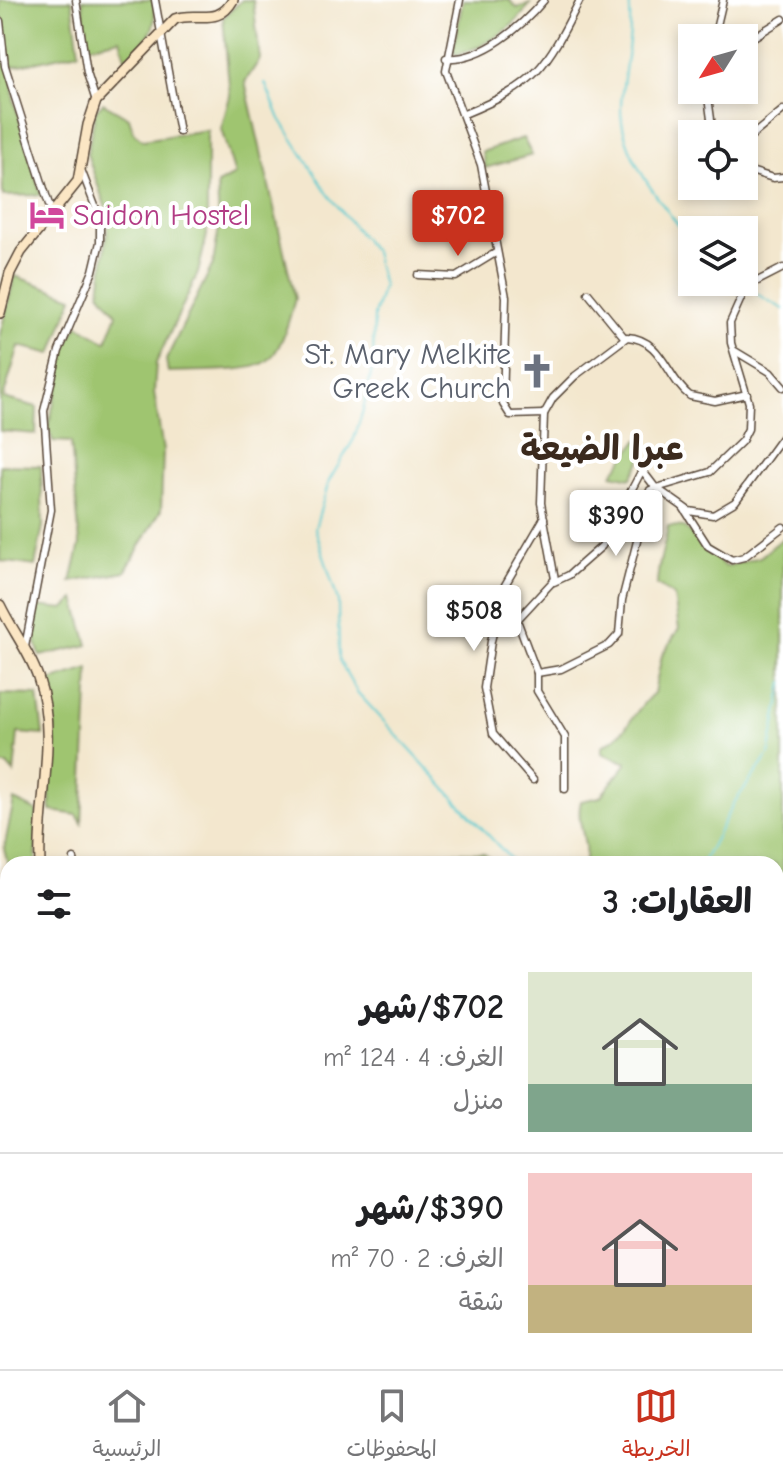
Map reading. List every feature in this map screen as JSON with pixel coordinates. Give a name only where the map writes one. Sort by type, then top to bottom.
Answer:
[{"type":"street","points":[[76,0],[88,77],[96,101]]},
{"type":"street","points":[[155,0],[179,132]]},
{"type":"street","points":[[0,313],[16,262],[33,234],[72,193],[82,172],[88,125],[96,101],[162,28],[179,17],[215,17],[226,10],[233,0]]},
{"type":"street","points":[[460,0],[446,58],[448,82],[464,114],[481,165],[508,314],[503,407],[513,415],[544,414]]},
{"type":"street","points":[[446,58],[465,57],[493,44],[544,0]]},
{"type":"street","points":[[464,114],[504,97],[545,65],[580,0]]},
{"type":"street","points":[[717,24],[723,0]]},
{"type":"street","points":[[758,34],[783,19]]},
{"type":"street","points":[[0,21],[5,66],[52,214]]},
{"type":"street","points":[[758,131],[783,110]]},
{"type":"street","points":[[25,647],[51,510],[44,411],[59,351],[93,271],[100,242],[100,219],[82,172]]},
{"type":"street","points":[[758,173],[773,178],[783,177]]},
{"type":"street","points":[[418,275],[456,277],[497,252]]},
{"type":"street","points":[[537,673],[561,669],[609,645],[619,634],[627,575],[646,497],[655,487],[697,478],[723,463],[748,429],[747,394],[730,323],[746,287],[783,268]]},
{"type":"street","points":[[588,293],[624,337]]},
{"type":"street","points":[[554,582],[544,518],[544,414],[553,398],[575,376],[624,337],[636,338],[655,350],[690,396],[715,401],[747,394]]},
{"type":"street","points":[[735,351],[770,372],[783,387]]},
{"type":"street","points":[[565,789],[565,737],[537,691],[537,673],[517,617],[554,582],[569,575],[602,546],[642,470],[655,487],[682,506],[697,514],[713,515],[728,509],[783,436]]},
{"type":"street","points":[[682,506],[701,538],[726,559],[744,557],[783,527]]},
{"type":"street","points":[[533,780],[493,734],[484,688],[491,641],[505,585],[544,518]]},
{"type":"street","points":[[0,605],[25,647],[39,679],[46,715],[40,856]]},
{"type":"green space","points":[[0,0],[72,0],[79,52],[11,67],[14,101],[41,195],[3,196]]},
{"type":"green space","points":[[82,0],[153,0],[153,28],[126,61],[120,39],[88,46]]},
{"type":"green space","points":[[242,0],[253,0],[260,59],[245,82],[295,299],[281,341],[267,361],[234,370],[168,372],[166,360],[213,264],[219,227],[217,184],[235,175],[221,129],[230,96],[223,18]]},
{"type":"green space","points":[[463,0],[509,0],[517,8],[530,4],[498,36],[456,55],[453,51]]},
{"type":"green space","points":[[103,103],[129,118],[134,133],[143,140],[207,130],[207,235],[198,273],[156,363],[154,392],[163,451],[161,510],[125,572],[71,582],[80,544],[71,442],[53,441],[48,428],[68,341],[78,325],[106,342],[117,314],[100,292],[109,217],[87,154],[96,110]]},
{"type":"green space","points":[[523,138],[532,155],[485,168],[482,152]]},
{"type":"green space","points":[[15,276],[73,297],[52,354],[19,346],[3,398],[37,407],[36,434],[0,431],[0,334]]},
{"type":"green space","points":[[638,440],[647,449],[631,478],[612,474]]},
{"type":"green space","points":[[0,465],[41,466],[43,526],[35,566],[0,561]]},
{"type":"green space","points":[[668,526],[684,527],[725,567],[760,557],[783,538],[783,856],[585,856],[581,801],[600,797],[627,763],[602,753],[602,746],[619,735],[654,693],[662,655],[679,629],[674,596],[657,585]]},
{"type":"green space","points":[[75,599],[88,645],[40,656],[33,624],[38,606],[64,609]]},
{"type":"green space","points":[[89,669],[82,823],[77,815],[51,811],[48,769],[55,729],[47,688],[50,681]]},
{"type":"green space","points":[[0,694],[38,695],[43,735],[18,733],[14,773],[7,765],[0,765]]},
{"type":"green space","points":[[14,800],[37,811],[36,856],[6,856],[4,849]]},
{"type":"green space","points":[[431,852],[484,853],[487,856],[422,856]]},
{"type":"waterway","points":[[629,0],[630,27],[621,105],[622,124],[635,161],[678,225]]},
{"type":"waterway","points":[[265,83],[280,119],[328,194],[374,252],[383,286],[374,315],[373,365],[363,410],[354,439],[329,481],[315,528],[338,601],[339,660],[357,692],[508,856]]},
{"type":"waterway","points":[[758,295],[783,309]]},
{"type":"waterway","points":[[706,856],[733,804],[769,755],[783,682]]},
{"type":"place","name":"Saidon Hostel","points":[[47,215]]},
{"type":"place","name":"St. Mary Melkite Greek Church","points":[[537,371]]},
{"type":"district","name":"عبرا الضيعة","points":[[602,448]]}]
